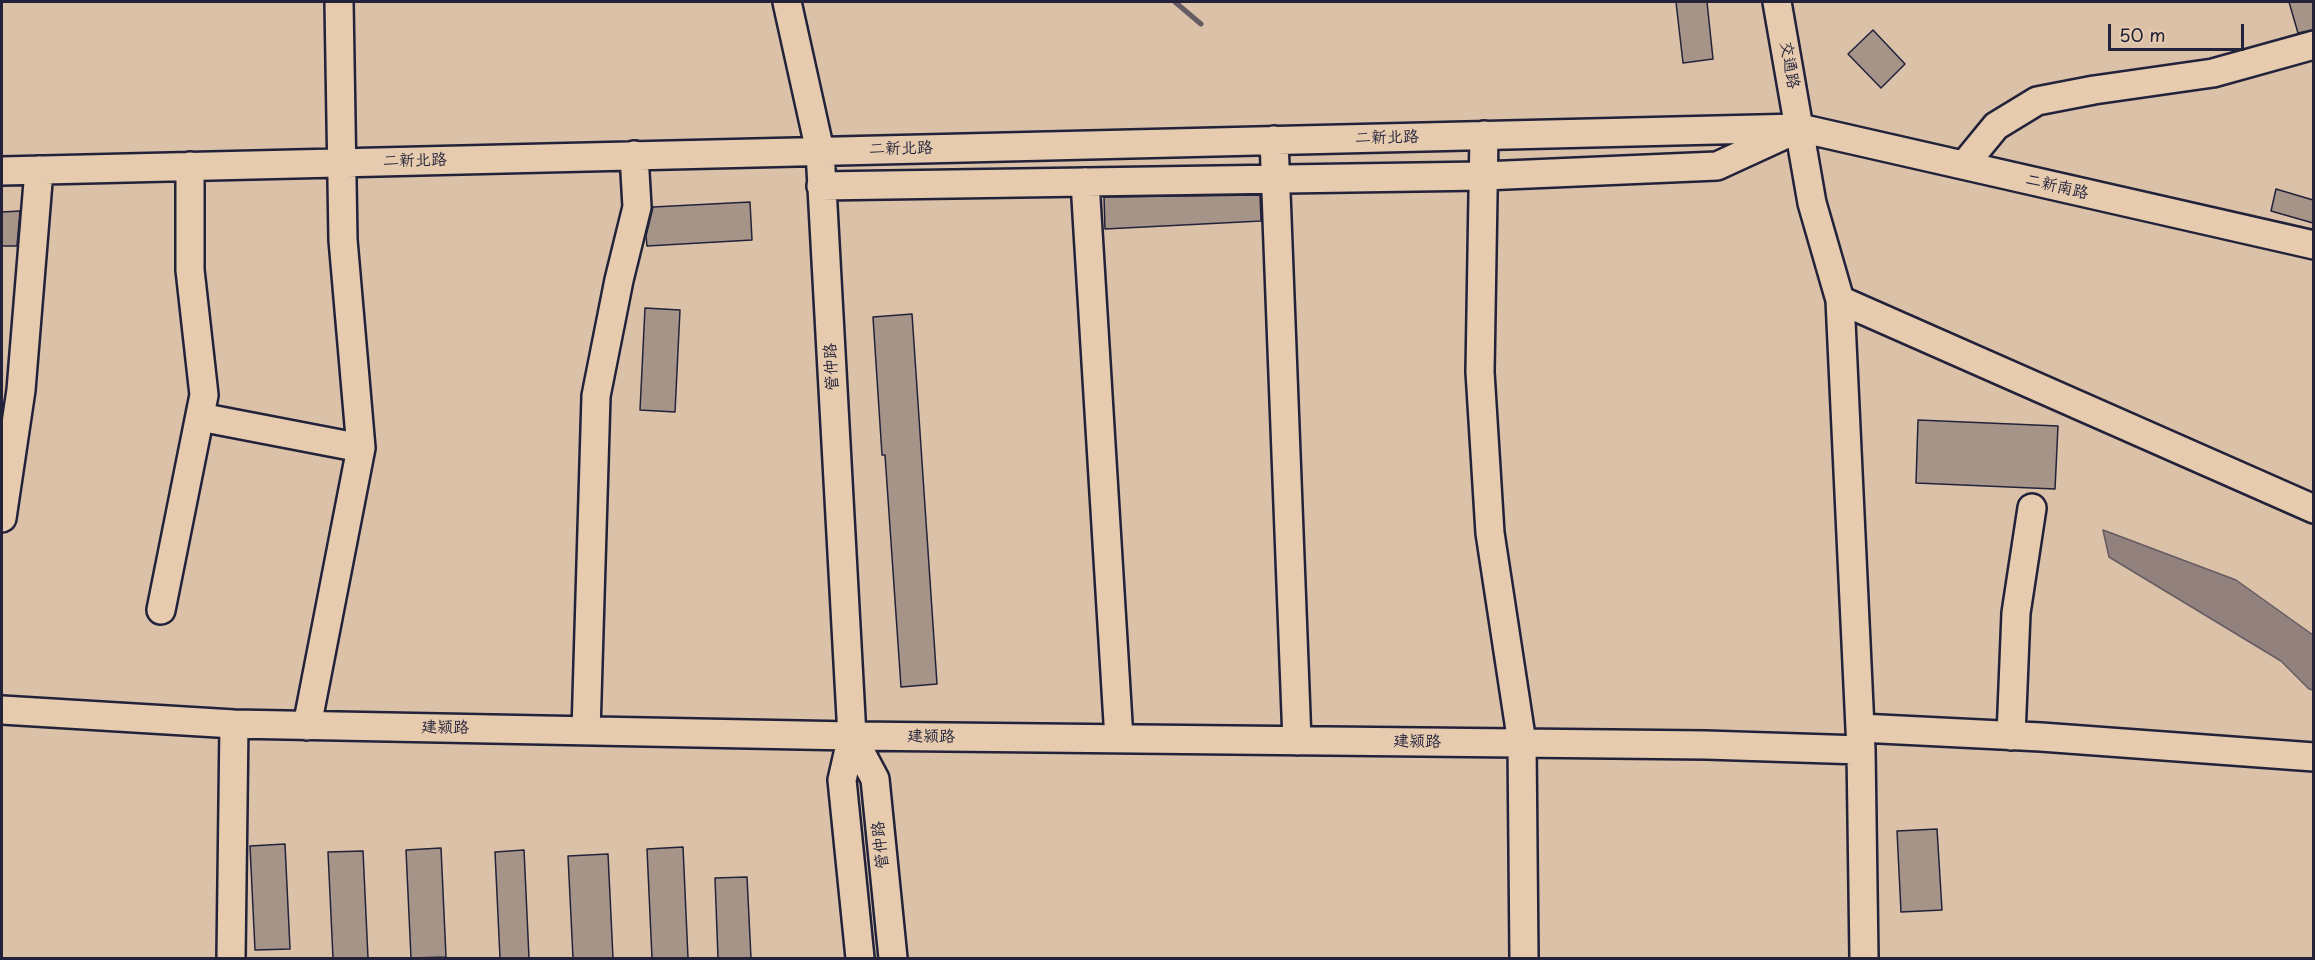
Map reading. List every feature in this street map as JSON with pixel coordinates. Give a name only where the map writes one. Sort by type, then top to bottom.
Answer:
[{"type":"street","points":[[308,726],[361,448],[343,240],[339,2]]},
{"type":"street","name":"管仲路","points":[[787,2],[819,151],[852,736],[843,780],[860,958]]},
{"type":"street","name":"交通路","points":[[1777,2],[1812,203],[1840,300],[1861,739],[1864,958]]},
{"type":"street","points":[[1964,165],[1996,126],[2037,101],[2094,90],[2213,73],[2313,45]]},
{"type":"street","points":[[821,186],[1483,176],[1717,166],[1800,128]]},
{"type":"street","name":"二新北路","points":[[2,171],[1800,128]]},
{"type":"street","name":"二新南路","points":[[1800,128],[2313,245]]},
{"type":"street","points":[[1484,135],[1480,372],[1490,533],[1522,743],[1524,958]]},
{"type":"street","points":[[1274,140],[1297,741]]},
{"type":"street","points":[[586,731],[596,396],[619,280],[637,207],[634,155]]},
{"type":"street","points":[[161,610],[204,394],[190,270],[190,166]]},
{"type":"street","points":[[2,518],[21,390],[39,170]]},
{"type":"street","points":[[1085,182],[1119,739]]},
{"type":"street","points":[[1840,300],[2313,509]]},
{"type":"street","points":[[200,417],[361,448]]},
{"type":"street","points":[[2011,735],[2016,613],[2032,508]]},
{"type":"street","name":"建颍路","points":[[2,710],[234,724],[852,736],[1706,745],[2011,735],[2313,757]]},
{"type":"street","points":[[231,958],[234,724]]},
{"type":"street","name":"管仲路","points":[[852,736],[875,779],[893,958]]},
{"type":"shaded area","points":[[2103,530],[2236,580],[2313,635],[2313,690],[2309,689],[2281,661],[2109,557]]},
{"type":"building","points":[[1676,2],[1707,2],[1713,59],[1683,63]]},
{"type":"building","points":[[2289,2],[2313,2],[2313,30],[2298,33]]},
{"type":"building","points":[[1873,30],[1905,64],[1881,88],[1848,54]]},
{"type":"building","points":[[2276,189],[2313,200],[2313,223],[2271,211]]},
{"type":"building","points":[[1260,195],[1261,221],[1105,229],[1104,197]]},
{"type":"building","points":[[750,202],[752,240],[647,246],[646,236],[653,207]]},
{"type":"building","points":[[20,211],[17,246],[2,246],[2,212]]},
{"type":"building","points":[[645,308],[680,310],[675,412],[640,410]]},
{"type":"building","points":[[912,314],[937,684],[901,687],[873,317]]},
{"type":"building","points":[[1918,420],[2058,426],[2055,489],[1916,483]]},
{"type":"building","points":[[1937,829],[1942,910],[1901,912],[1897,831]]},
{"type":"building","points":[[285,844],[290,949],[255,950],[250,846]]},
{"type":"building","points":[[683,847],[688,958],[652,958],[647,849]]},
{"type":"building","points":[[441,848],[446,957],[411,958],[406,850]]},
{"type":"building","points":[[524,850],[529,958],[500,958],[495,852]]},
{"type":"building","points":[[363,851],[368,958],[333,958],[328,852]]},
{"type":"building","points":[[608,854],[613,958],[573,958],[568,856]]},
{"type":"building","points":[[747,877],[751,958],[718,958],[715,878]]},
{"type":"waterway","points":[[1175,2],[1201,24]]}]
